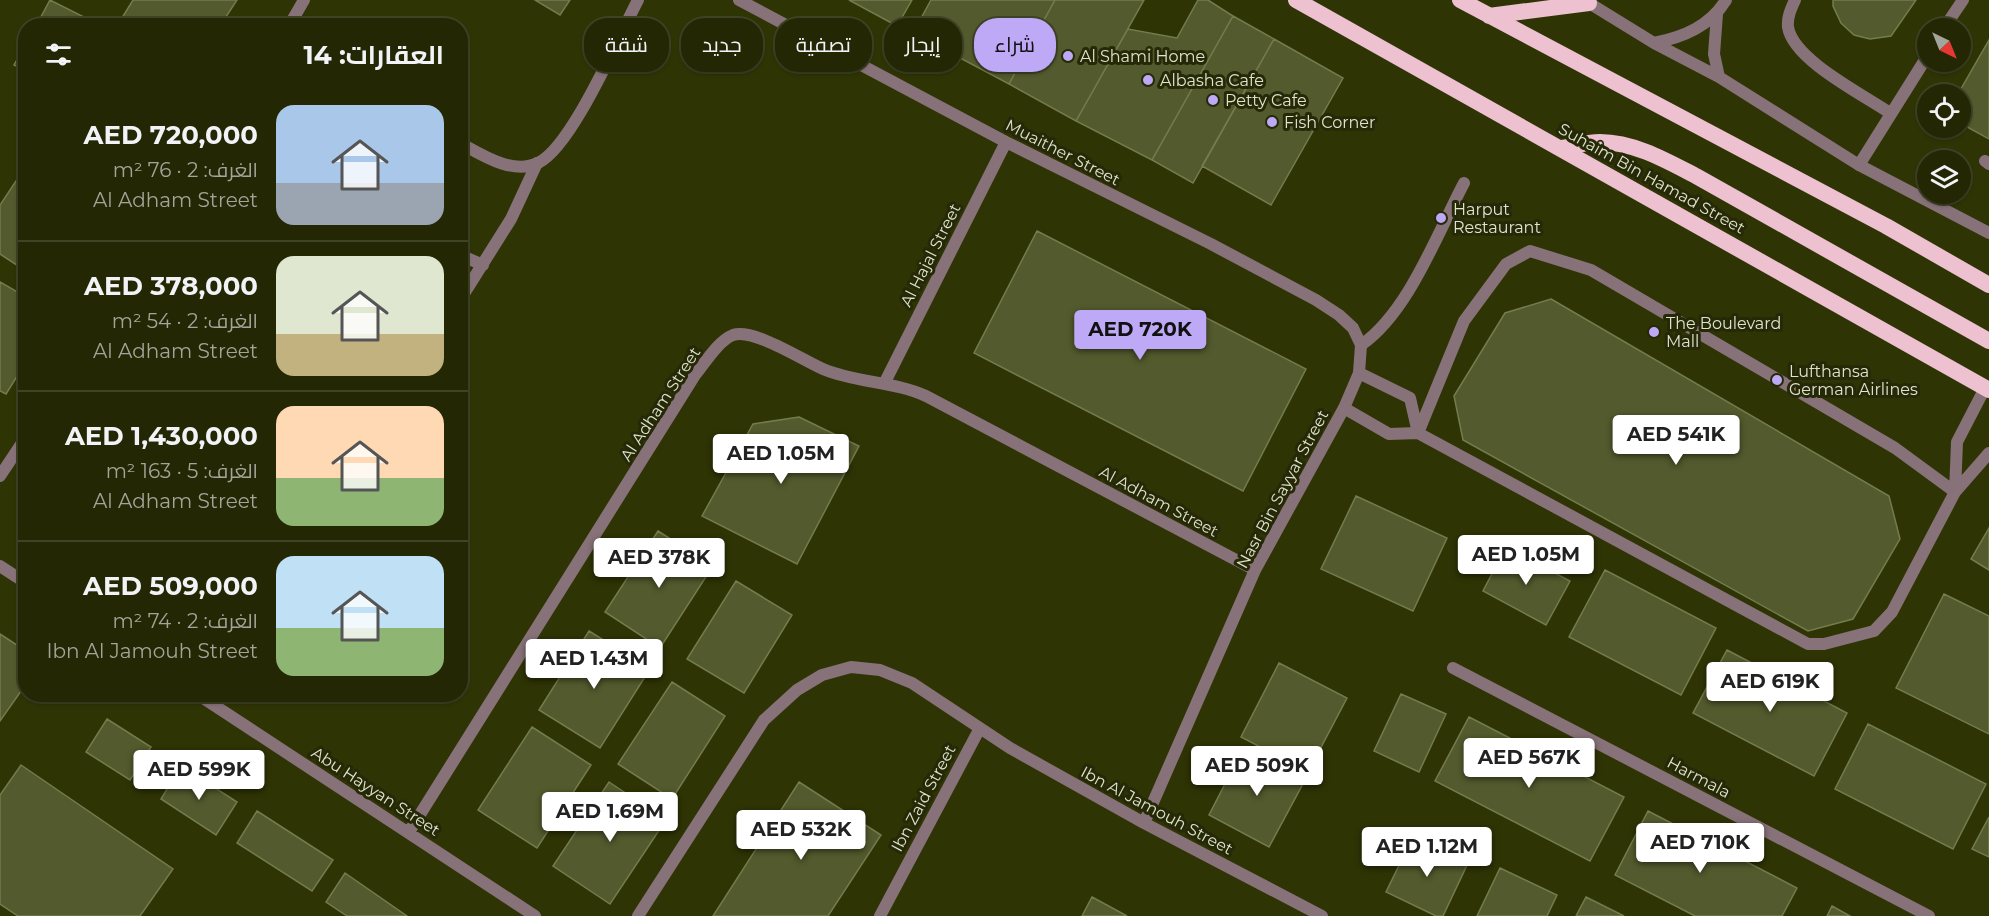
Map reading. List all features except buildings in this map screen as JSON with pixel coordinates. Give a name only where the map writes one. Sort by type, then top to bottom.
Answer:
[{"type":"highway","name":"Suhaim Bin Hamad Street","points":[[1296,0],[1987,389]]},
{"type":"highway","points":[[1460,0],[1536,38],[1886,226],[1989,285]]},
{"type":"highway","points":[[1488,16],[1587,2]]},
{"type":"highway","points":[[1562,148],[1600,142],[1628,146],[1657,157],[1696,176],[1989,341]]},
{"type":"street","points":[[294,18],[304,0]]},
{"type":"street","points":[[468,288],[511,219],[537,163],[556,148],[571,127],[638,0]]},
{"type":"street","name":"Muaither Street","points":[[739,0],[1006,142],[1211,244],[1316,300],[1339,315],[1353,328],[1361,345]]},
{"type":"street","points":[[1654,43],[1672,40],[1694,31],[1717,14],[1726,0]]},
{"type":"street","points":[[1794,0],[1788,16],[1788,29],[1798,49],[1890,113]]},
{"type":"street","points":[[1950,18],[1962,0]]},
{"type":"street","points":[[1587,2],[1654,43],[1719,77],[1859,165],[1989,233]]},
{"type":"street","points":[[1717,14],[1714,54],[1719,77]]},
{"type":"street","points":[[1859,165],[1917,72]]},
{"type":"street","name":"Al Hajal Street","points":[[885,382],[1006,142]]},
{"type":"street","points":[[468,148],[492,161],[517,166],[537,163]]},
{"type":"street","points":[[1361,345],[1387,324],[1401,303],[1464,183]]},
{"type":"street","points":[[1418,433],[1464,321],[1506,264],[1530,251],[1591,270],[1895,448],[1955,492]]},
{"type":"street","points":[[468,258],[483,265]]},
{"type":"street","name":"Al Adham Street","points":[[409,832],[711,354],[733,335],[747,335],[825,370],[885,382],[926,396],[1255,570]]},
{"type":"street","name":"Nasr Bin Sayyar Street","points":[[1144,823],[1255,570],[1344,408],[1359,373],[1361,345]]},
{"type":"street","points":[[1359,373],[1410,398],[1418,433]]},
{"type":"street","points":[[1955,492],[1957,442],[1987,389]]},
{"type":"street","points":[[1344,408],[1389,434],[1418,433],[1808,644],[1824,644],[1874,631],[1892,612],[1955,492],[1989,453]]},
{"type":"street","points":[[0,476],[18,448]]},
{"type":"street","points":[[0,566],[18,578]]},
{"type":"street","name":"Ibn Al Jamouh Street","points":[[638,916],[764,720],[797,690],[822,675],[851,667],[880,670],[912,683],[980,728],[1144,823],[1299,911],[1322,916]]},
{"type":"street","name":"Harmala","points":[[1453,668],[1929,916]]},
{"type":"street","name":"Abu Hayyan Street","points":[[209,702],[535,916]]},
{"type":"street","name":"Ibn Zaid Street","points":[[880,916],[980,728]]},
{"type":"place","name":"Al Shami Home","points":[[1068,56]]},
{"type":"place","name":"Albasha Cafe","points":[[1148,80]]},
{"type":"place","name":"Petty Cafe","points":[[1213,100]]},
{"type":"place","name":"Fish Corner","points":[[1272,122]]},
{"type":"place","name":"Harput Restaurant","points":[[1441,218]]},
{"type":"place","name":"The Boulevard Mall","points":[[1654,332]]},
{"type":"place","name":"Lufthansa German Airlines","points":[[1777,380]]}]
